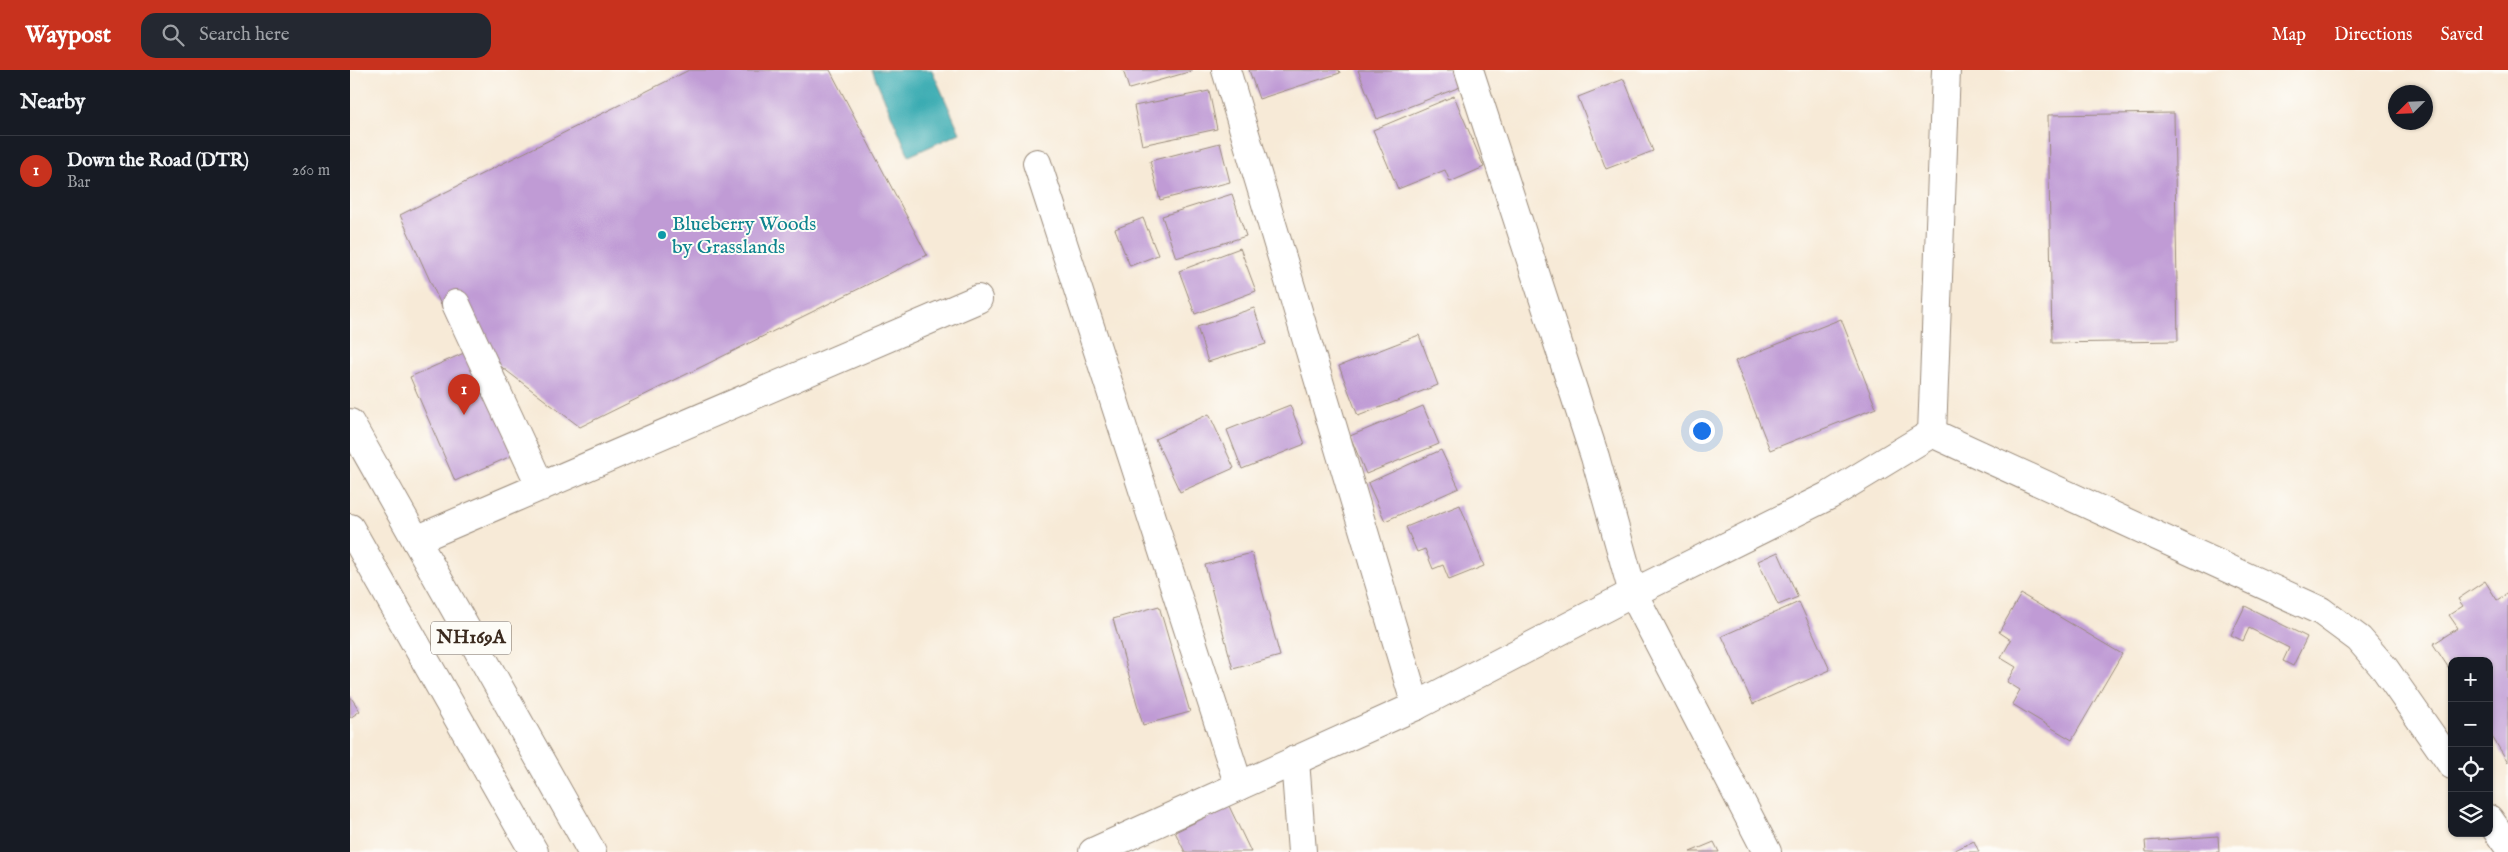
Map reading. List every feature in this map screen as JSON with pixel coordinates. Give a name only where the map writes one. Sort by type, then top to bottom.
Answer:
[{"type":"main road","points":[[1226,70],[1416,706]]},
{"type":"main road","points":[[1469,70],[1595,458],[1633,593],[1767,852]]},
{"type":"main road","points":[[1932,433],[1946,70]]},
{"type":"main road","points":[[1037,163],[1239,786]]},
{"type":"main road","points":[[416,540],[978,299]]},
{"type":"main road","points":[[456,304],[541,487]]},
{"type":"main road","name":"NH169A","points":[[350,423],[592,852]]},
{"type":"main road","points":[[1093,852],[1416,706],[1633,593],[1830,495],[1932,433]]},
{"type":"main road","points":[[1932,433],[2321,611],[2360,639],[2385,669],[2448,759]]},
{"type":"main road","name":"NH169A","points":[[350,528],[534,852]]},
{"type":"main road","points":[[1295,760],[1302,852]]},
{"type":"main road","points":[[2493,825],[2508,846]]},
{"type":"water","points":[[872,70],[932,70],[960,133],[909,156]]},
{"type":"building","name":"Blueberry Woods by Grasslands","points":[[689,70],[830,70],[927,255],[580,427],[452,329],[400,215]]},
{"type":"building","points":[[1123,70],[1192,70],[1192,71],[1129,89]]},
{"type":"building","points":[[1249,70],[1339,70],[1340,73],[1259,99]]},
{"type":"building","points":[[1358,70],[1462,70],[1468,84],[1377,119]]},
{"type":"building","points":[[1624,79],[1653,151],[1606,169],[1578,97]]},
{"type":"building","points":[[1209,91],[1217,129],[1142,145],[1134,106]]},
{"type":"building","points":[[1454,96],[1484,167],[1450,182],[1445,170],[1398,189],[1373,130]]},
{"type":"building","points":[[2174,113],[2178,341],[2052,343],[2048,115]]},
{"type":"building","points":[[1220,143],[1230,182],[1160,200],[1150,161]]},
{"type":"building","points":[[1232,194],[1246,236],[1176,258],[1162,216]]},
{"type":"building","points":[[1143,218],[1158,255],[1130,266],[1115,229]]},
{"type":"building","points":[[1240,248],[1256,291],[1195,314],[1179,271]]},
{"type":"building","points":[[1254,308],[1266,344],[1208,362],[1197,327]]},
{"type":"building","points":[[1841,319],[1876,408],[1770,450],[1735,361]]},
{"type":"building","points":[[1419,335],[1438,385],[1358,416],[1339,366]]},
{"type":"building","points":[[473,349],[518,453],[455,481],[410,377]]},
{"type":"building","points":[[1290,405],[1305,444],[1242,469],[1227,430]]},
{"type":"building","points":[[1423,406],[1439,444],[1366,474],[1350,436]]},
{"type":"building","points":[[1209,414],[1234,468],[1180,492],[1155,439]]},
{"type":"building","points":[[1441,450],[1459,488],[1385,521],[1368,483]]},
{"type":"building","points":[[1460,505],[1484,566],[1449,580],[1443,565],[1433,569],[1425,549],[1417,552],[1406,527]]},
{"type":"building","points":[[1778,552],[1798,597],[1778,605],[1758,561]]},
{"type":"building","points":[[1252,553],[1280,656],[1233,669],[1205,565]]},
{"type":"building","points":[[2485,581],[2497,600],[2508,593],[2508,762],[2493,738],[2493,657],[2448,657],[2448,667],[2433,644],[2458,628],[2449,615],[2463,606],[2458,599]]},
{"type":"building","points":[[2021,594],[2122,654],[2072,740],[2012,704],[2020,690],[2007,682],[2016,667],[2001,658],[2011,640],[1999,632]]},
{"type":"building","points":[[1799,602],[1830,670],[1753,704],[1722,636]]},
{"type":"building","points":[[1159,606],[1190,712],[1143,725],[1113,619]]},
{"type":"building","points":[[2245,606],[2307,637],[2293,666],[2283,661],[2289,648],[2249,628],[2243,641],[2231,635]]},
{"type":"building","points":[[350,696],[360,711],[350,718]]},
{"type":"building","points":[[1229,806],[1251,852],[1185,852],[1175,832]]},
{"type":"building","points":[[2218,836],[2219,852],[2146,852],[2145,841]]},
{"type":"building","points":[[1974,841],[1979,852],[1951,852]]},
{"type":"building","points":[[1714,842],[1719,852],[1690,852]]},
{"type":"place","name":"Blueberry Woods by Grasslands","points":[[662,235]]},
{"type":"place","name":"Down the Road (DTR)","points":[[464,415]]}]
